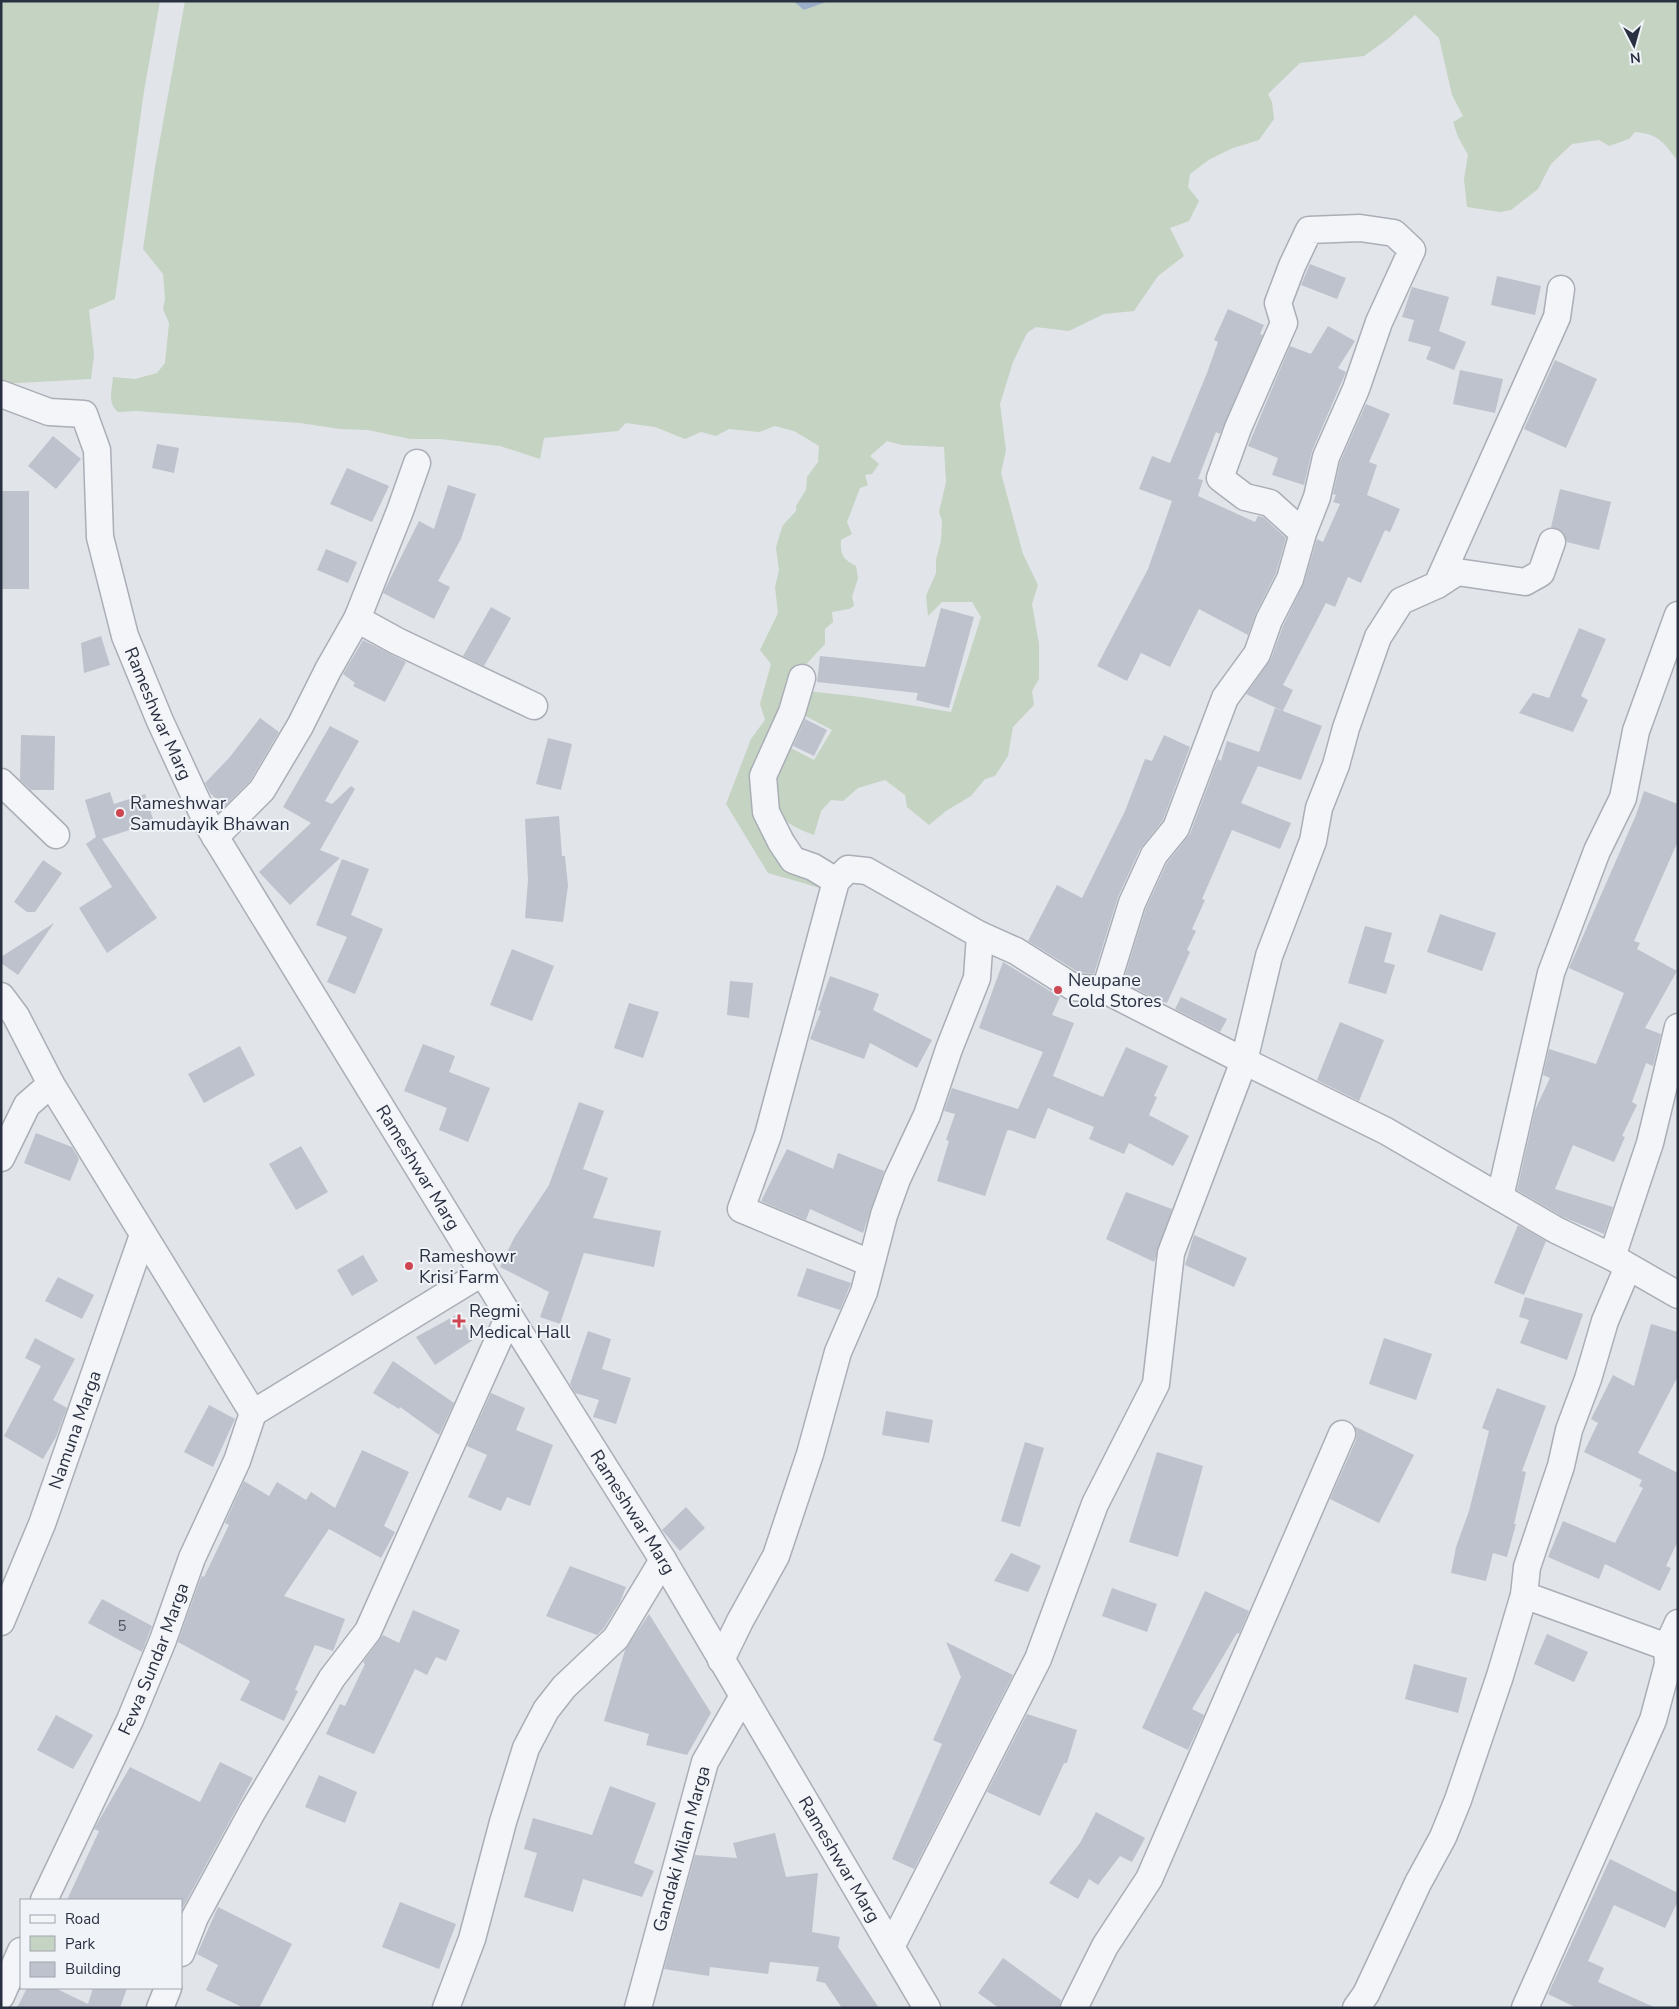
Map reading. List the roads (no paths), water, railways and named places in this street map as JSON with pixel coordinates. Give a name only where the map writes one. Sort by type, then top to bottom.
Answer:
[{"type":"street","points":[[1105,990],[1132,904],[1154,854],[1176,828],[1225,698],[1257,654],[1268,620],[1290,579],[1303,533],[1318,498],[1326,457],[1356,389],[1379,322],[1412,250],[1394,233],[1360,228],[1309,230],[1292,266],[1278,303],[1284,323],[1238,428],[1220,478],[1245,497],[1270,503],[1303,533]]},
{"type":"street","points":[[1437,586],[1557,317],[1561,289]]},
{"type":"street","name":"Rameshwar Marg","points":[[1,394],[50,412],[84,414],[98,450],[100,537],[125,636],[160,721],[215,837],[482,1273],[663,1560],[927,2008]]},
{"type":"street","points":[[215,837],[262,790],[300,726],[357,618],[397,520],[417,463]]},
{"type":"street","points":[[891,1946],[1038,1659],[1095,1504],[1156,1384],[1171,1253],[1244,1061],[1269,956],[1313,841],[1319,808],[1336,765],[1346,728],[1378,638],[1401,601],[1437,586],[1457,572],[1526,582],[1541,573],[1552,542]]},
{"type":"street","points":[[1500,1197],[1551,973],[1597,851],[1623,798],[1636,731],[1678,616]]},
{"type":"street","points":[[357,618],[397,641],[534,706]]},
{"type":"street","points":[[802,678],[792,712],[763,776],[766,812],[781,842],[793,860],[812,867],[836,881]]},
{"type":"street","points":[[1,782],[56,835]]},
{"type":"street","points":[[870,1263],[741,1209],[768,1135],[836,881],[848,869],[867,871],[980,935],[1016,951],[1074,987],[1105,990],[1386,1131],[1556,1230],[1620,1262],[1678,1295]]},
{"type":"street","points":[[721,1660],[776,1556],[810,1454],[836,1359],[864,1292],[884,1215],[897,1179],[927,1115],[949,1049],[977,978],[980,935]]},
{"type":"street","points":[[1,996],[16,1016],[51,1084],[253,1413],[482,1273]]},
{"type":"street","points":[[1356,2008],[1366,1994],[1446,1829],[1500,1676],[1524,1594],[1527,1567],[1561,1466],[1569,1430],[1588,1378],[1605,1321],[1678,1027]]},
{"type":"street","points":[[1,1158],[27,1105],[51,1084]]},
{"type":"street","name":"Namuna Marga","points":[[1,1622],[42,1524],[144,1235]]},
{"type":"street","points":[[182,1950],[195,1918],[252,1812],[332,1678],[368,1631],[509,1316]]},
{"type":"street","name":"Fewa Sundar Marga","points":[[44,1899],[130,1720],[163,1640],[192,1558],[237,1461],[253,1413]]},
{"type":"street","points":[[1074,2008],[1105,1946],[1149,1879],[1342,1434]]},
{"type":"street","points":[[446,2008],[472,1939],[503,1822],[526,1748],[546,1710],[564,1687],[616,1638],[663,1560]]},
{"type":"street","points":[[1524,1594],[1667,1647]]},
{"type":"street","points":[[1525,2008],[1653,1720],[1668,1664],[1667,1647],[1678,1622]]},
{"type":"street","name":"Gandaki Milan Marga","points":[[638,2008],[705,1762],[743,1696]]},
{"type":"street","points":[[1,1996],[20,1953]]},
{"type":"street","points":[[160,2008],[168,1989]]},
{"type":"water","points":[[793,1],[829,1],[804,10]]},
{"type":"place","name":"Rameshwar Samudayik Bhawan","points":[[120,813]]},
{"type":"place","name":"Neupane Cold Stores","points":[[1058,990]]},
{"type":"place","name":"Rameshowr Krisi Farm","points":[[409,1266]]},
{"type":"place","name":"Regmi Medical Hall","points":[[459,1321]]}]
